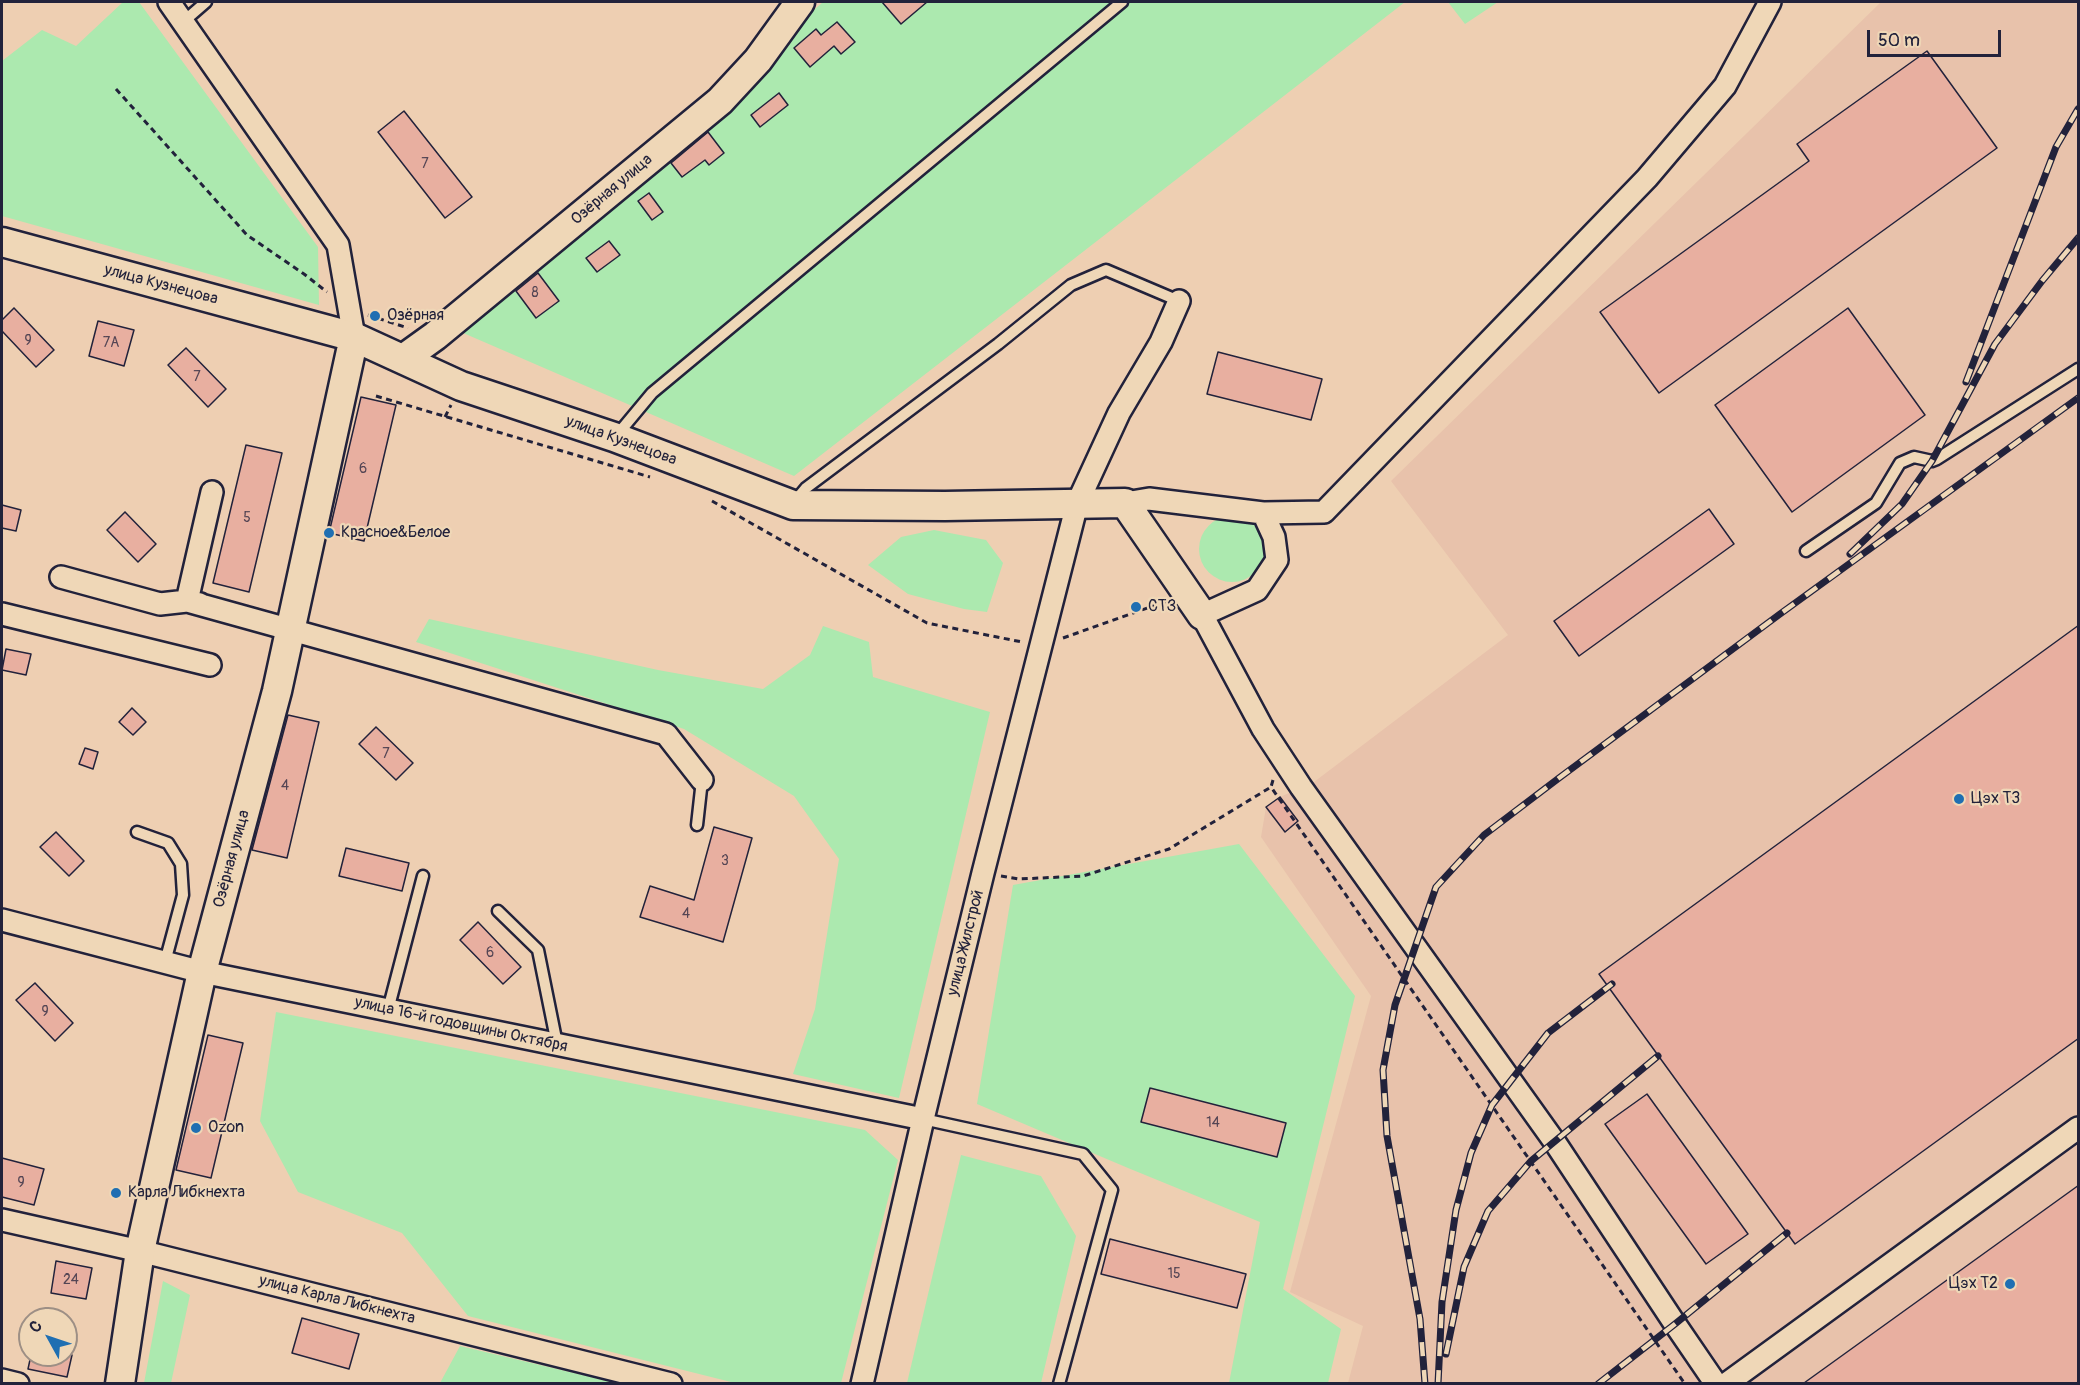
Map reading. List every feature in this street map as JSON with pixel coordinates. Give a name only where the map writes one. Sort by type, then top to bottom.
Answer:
[{"type":"street","points":[[169,2],[338,245],[354,338]]},
{"type":"street","name":"Озёрная улица","points":[[403,359],[435,336],[720,101],[759,60],[800,2]]},
{"type":"street","points":[[1716,1383],[1554,1141],[1302,788],[1263,729],[1202,615],[1125,503],[1149,499],[1263,513],[1324,512],[1647,178],[1725,86],[1770,2]]},
{"type":"street","name":"улица Кузнецова","points":[[2,242],[354,338],[461,386],[614,437],[792,505],[1125,503]]},
{"type":"street","name":"улица Жилстрой","points":[[862,1383],[922,1119],[1077,504],[1119,413],[1161,342],[1179,301]]},
{"type":"street","name":"Озёрная улица","points":[[120,1383],[140,1251],[202,972],[277,691],[354,338]]},
{"type":"street","points":[[187,601],[212,492]]},
{"type":"street","points":[[1202,615],[1257,590],[1277,560],[1274,537],[1263,513]]},
{"type":"street","points":[[61,577],[160,604],[187,601],[291,628]]},
{"type":"street","points":[[2,614],[210,665]]},
{"type":"street","name":"улица 16-й годовщины Октября","points":[[2,920],[202,972],[922,1119]]},
{"type":"street","points":[[1726,1383],[2079,1128]]},
{"type":"street","name":"улица Карла Либкнехта","points":[[2,1220],[140,1251],[671,1383]]},
{"type":"street","points":[[2,1380],[18,1383]]},
{"type":"lane","points":[[183,22],[206,2]]},
{"type":"lane","points":[[614,437],[652,393],[1122,2]]},
{"type":"lane","points":[[792,505],[806,488],[998,344],[1071,285],[1106,270],[1179,301]]},
{"type":"lane","points":[[1806,551],[1876,502],[1900,463],[1914,457],[1932,461],[1937,459],[2079,369]]},
{"type":"lane","points":[[291,628],[666,734],[702,780],[697,825]]},
{"type":"lane","points":[[137,832],[168,843],[180,864],[183,895],[165,962]]},
{"type":"lane","points":[[388,1010],[423,876]]},
{"type":"lane","points":[[498,911],[538,950],[556,1044]]},
{"type":"lane","points":[[922,1119],[1083,1154],[1112,1190],[1059,1383]]},
{"type":"path","points":[[116,89],[247,235],[304,274],[349,310],[435,336]]},
{"type":"path","points":[[444,417],[461,386]]},
{"type":"path","points":[[376,396],[659,480]]},
{"type":"path","points":[[703,496],[927,624],[1041,646],[1173,599]]},
{"type":"path","points":[[983,873],[1018,879],[1083,876],[1169,849],[1271,787],[1274,779]]},
{"type":"path","points":[[1271,787],[1685,1383]]},
{"type":"shaded area","points":[[1881,2],[2078,2],[2078,1383],[1348,1383],[1363,1326],[1290,1292],[1371,996],[1261,837],[1266,807],[1280,797],[1314,782],[1508,635],[1391,481]]},
{"type":"green space","points":[[123,2],[139,2],[318,247],[319,305],[2,216],[2,61],[42,30],[76,46]]},
{"type":"green space","points":[[823,2],[1405,2],[794,476],[447,326]]},
{"type":"green space","points":[[1448,2],[1498,2],[1465,24]]},
{"type":"green space","points":[[1225,516],[1239,516],[1251,521],[1260,530],[1265,549],[1263,562],[1256,573],[1239,582],[1225,582],[1213,577],[1204,568],[1199,556],[1199,542],[1204,530],[1213,521]]},
{"type":"green space","points":[[934,530],[986,540],[1003,563],[987,612],[964,609],[908,594],[868,565],[901,537]]},
{"type":"green space","points":[[429,619],[658,670],[763,689],[810,655],[823,626],[869,642],[873,677],[990,712],[899,1098],[793,1074],[815,1009],[839,859],[794,796],[684,729],[416,642]]},
{"type":"green space","points":[[1239,844],[1355,996],[1283,1289],[1341,1329],[1328,1383],[1229,1383],[1260,1222],[977,1104],[1013,885]]},
{"type":"green space","points":[[276,1012],[865,1130],[898,1160],[841,1383],[735,1383],[468,1316],[402,1233],[298,1192],[260,1121]]},
{"type":"green space","points":[[961,1155],[1041,1176],[1076,1236],[1041,1383],[907,1383]]},
{"type":"green space","points":[[163,1281],[190,1295],[171,1383],[144,1383]]},
{"type":"green space","points":[[460,1346],[616,1383],[440,1383]]},
{"type":"building","points":[[882,2],[927,2],[901,24]]},
{"type":"building","points":[[837,22],[855,42],[841,54],[834,46],[810,67],[794,48],[816,29],[821,35]]},
{"type":"building","points":[[1927,51],[1997,148],[1659,393],[1600,312],[1809,161],[1797,144]]},
{"type":"building","points":[[779,93],[788,105],[760,127],[751,115]]},
{"type":"building","points":[[404,111],[472,197],[445,218],[378,132]]},
{"type":"building","points":[[708,132],[724,153],[709,165],[705,160],[682,177],[671,163]]},
{"type":"building","points":[[649,193],[663,212],[652,220],[638,201]]},
{"type":"building","points":[[609,241],[620,255],[597,272],[586,258]]},
{"type":"building","points":[[538,273],[559,301],[536,318],[516,291]]},
{"type":"building","points":[[14,308],[54,350],[36,367],[2,331],[2,320]]},
{"type":"building","points":[[1848,308],[1925,415],[1792,512],[1715,405]]},
{"type":"building","points":[[98,321],[134,330],[124,366],[89,356]]},
{"type":"building","points":[[186,348],[226,389],[208,407],[168,365]]},
{"type":"building","points":[[1218,352],[1322,379],[1311,420],[1207,394]]},
{"type":"building","points":[[361,397],[396,405],[364,541],[329,533]]},
{"type":"building","points":[[246,445],[282,453],[249,592],[213,583]]},
{"type":"building","points":[[2,505],[21,510],[16,531],[2,528]]},
{"type":"building","points":[[1709,509],[1734,544],[1579,656],[1554,621]]},
{"type":"building","points":[[125,512],[156,544],[138,562],[107,530]]},
{"type":"building","name":"Цэх Т3","points":[[2079,625],[2079,1038],[1795,1244],[1599,974]]},
{"type":"building","points":[[6,649],[31,654],[26,675],[2,670]]},
{"type":"building","points":[[132,708],[146,722],[133,735],[119,722]]},
{"type":"building","points":[[288,715],[319,722],[287,858],[252,850]]},
{"type":"building","points":[[376,727],[413,763],[396,780],[359,744]]},
{"type":"building","points":[[85,748],[98,752],[93,769],[79,764]]},
{"type":"building","points":[[1280,797],[1298,821],[1285,832],[1266,807]]},
{"type":"building","points":[[714,827],[752,838],[723,942],[640,917],[650,886],[694,900]]},
{"type":"building","points":[[56,832],[84,861],[69,876],[40,847]]},
{"type":"building","points":[[346,848],[409,863],[402,891],[339,876]]},
{"type":"building","points":[[478,922],[521,967],[503,984],[460,940]]},
{"type":"building","points":[[35,983],[73,1023],[55,1041],[16,1000]]},
{"type":"building","points":[[208,1035],[243,1043],[211,1178],[176,1170]]},
{"type":"building","points":[[1150,1088],[1286,1123],[1277,1157],[1141,1122]]},
{"type":"building","points":[[1647,1094],[1748,1234],[1706,1264],[1605,1124]]},
{"type":"building","points":[[2,1158],[44,1169],[34,1205],[2,1197]]},
{"type":"building","name":"Цэх Т2","points":[[2079,1185],[2079,1383],[1804,1383]]},
{"type":"building","points":[[1110,1239],[1246,1274],[1237,1308],[1101,1274]]},
{"type":"building","points":[[56,1261],[92,1268],[86,1299],[51,1293]]},
{"type":"building","points":[[302,1318],[359,1334],[349,1369],[292,1353]]},
{"type":"building","points":[[28,1367],[69,1367],[67,1377],[28,1369]]},
{"type":"railway","points":[[1966,382],[2056,147],[2078,109]]},
{"type":"railway","points":[[1850,554],[1902,504],[1932,461],[1995,344],[2042,281],[2078,238]]},
{"type":"railway","points":[[1425,1384],[1420,1319],[1387,1136],[1383,1070],[1395,1005],[1436,887],[1484,835],[1780,614],[2078,398]]},
{"type":"railway","points":[[1438,1384],[1442,1302],[1456,1210],[1471,1153],[1492,1105],[1548,1033],[1612,984]]},
{"type":"railway","points":[[1446,1354],[1464,1267],[1488,1211],[1531,1161],[1658,1056]]},
{"type":"railway","points":[[1598,1384],[1787,1233]]},
{"type":"place","name":"Озёрная","points":[[375,316]]},
{"type":"place","name":"Красное&Белое","points":[[329,533]]},
{"type":"place","name":"СТЗ","points":[[1136,607]]},
{"type":"place","name":"Цэх Т3","points":[[1959,799]]},
{"type":"place","name":"Ozon","points":[[196,1128]]},
{"type":"place","name":"Карла Либкнехта","points":[[116,1193]]},
{"type":"place","name":"Цэх Т2","points":[[2010,1284]]}]
